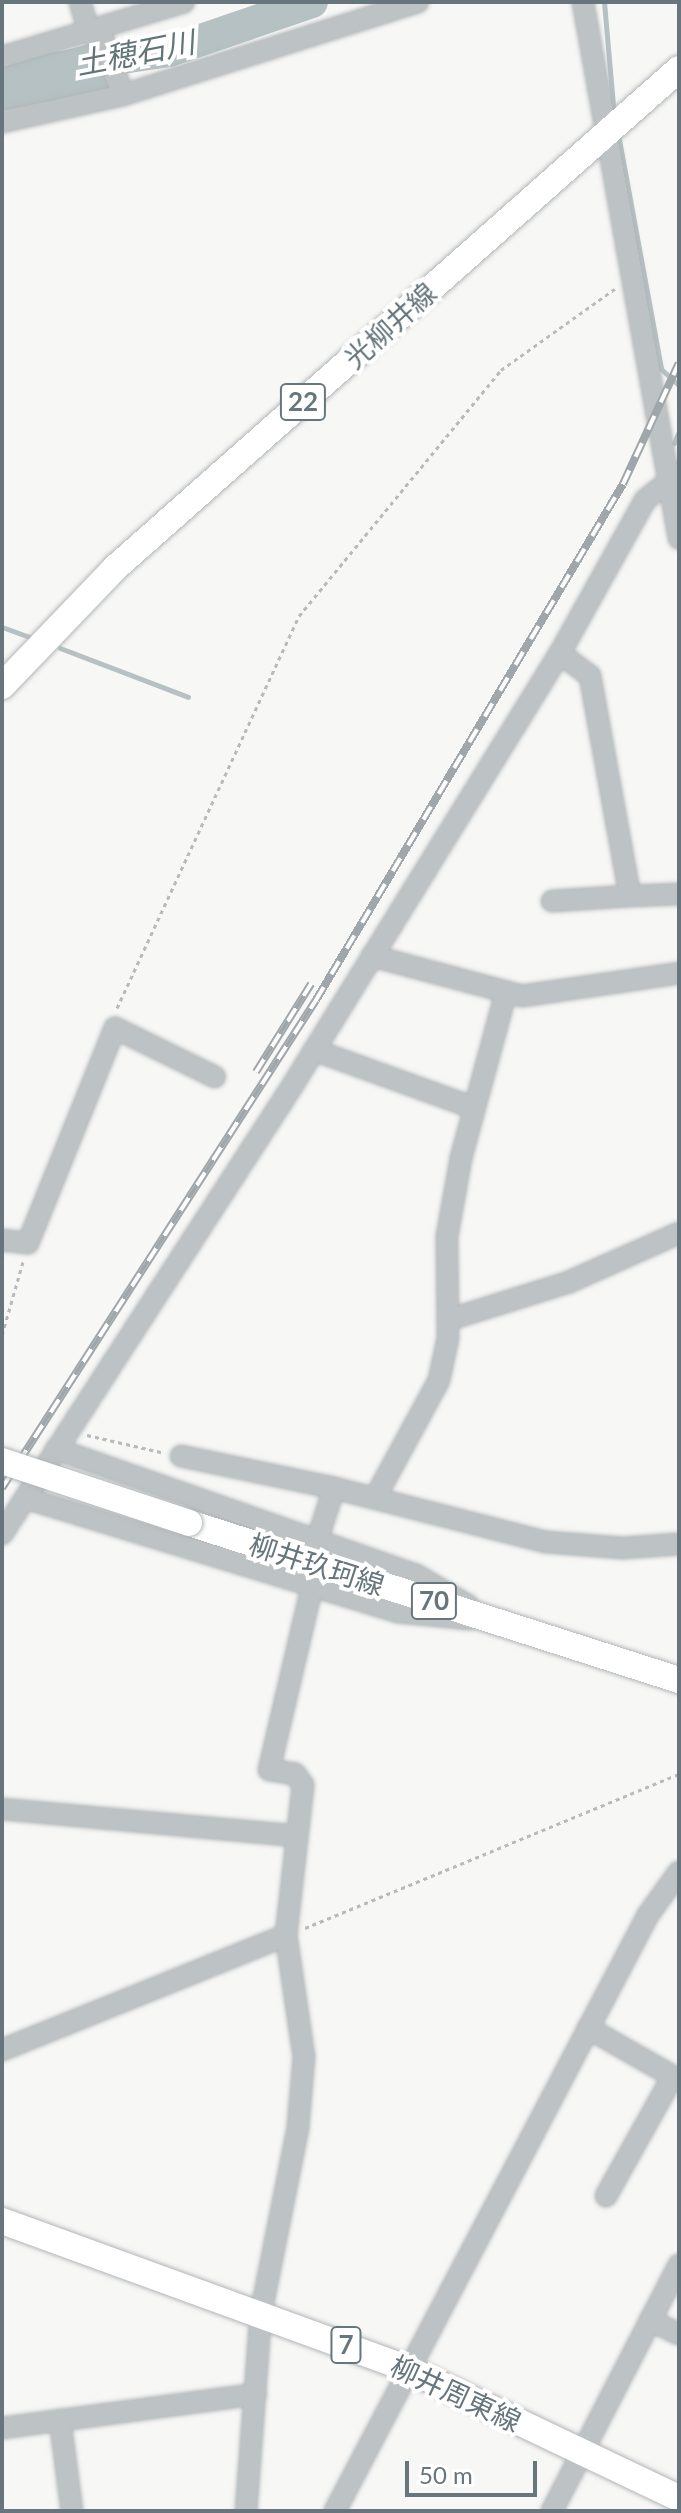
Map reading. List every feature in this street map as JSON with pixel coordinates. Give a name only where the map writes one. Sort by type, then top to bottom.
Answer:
[{"type":"main road","name":"光柳井線","points":[[2,686],[115,568],[679,69]]},
{"type":"main road","name":"柳井玖珂線","points":[[2,1461],[679,1680]]},
{"type":"main road","name":"柳井周東線","points":[[2,2221],[408,2369],[679,2498]]},
{"type":"street","points":[[80,2],[122,92]]},
{"type":"street","points":[[2,57],[97,34],[184,2]]},
{"type":"street","points":[[2,122],[122,92],[418,2]]},
{"type":"street","points":[[583,2],[615,124],[631,281],[674,480],[679,538]]},
{"type":"street","points":[[2,1534],[314,1050],[560,653],[645,500],[674,480]]},
{"type":"street","points":[[560,653],[590,676],[630,896]]},
{"type":"street","points":[[552,901],[679,894]]},
{"type":"street","points":[[372,956],[522,996],[679,973]]},
{"type":"street","points":[[375,1498],[439,1380],[448,1320],[447,1236],[474,1108],[506,992]]},
{"type":"street","points":[[2,1240],[28,1243],[115,1028],[215,1077]]},
{"type":"street","points":[[314,1050],[474,1108]]},
{"type":"street","points":[[448,1320],[569,1282],[679,1233]]},
{"type":"street","points":[[56,1449],[416,1575],[486,1618]]},
{"type":"street","points":[[181,1456],[334,1488],[546,1542],[623,1548],[679,1544]]},
{"type":"street","points":[[119,1527],[135,1479]]},
{"type":"street","points":[[317,1541],[334,1488]]},
{"type":"street","points":[[25,1498],[398,1612],[449,1620],[486,1618]]},
{"type":"street","points":[[246,2511],[261,2313],[295,2142],[304,2057],[286,1935],[303,1785],[295,1774],[269,1770],[312,1586]]},
{"type":"street","points":[[2,1809],[297,1836]]},
{"type":"street","points":[[342,2509],[408,2369],[588,2028],[648,1915],[679,1872]]},
{"type":"street","points":[[2,2050],[286,1935]]},
{"type":"street","points":[[588,2028],[676,2078],[606,2196]]},
{"type":"street","points":[[552,2511],[679,2265]]},
{"type":"street","points":[[650,2320],[679,2334]]},
{"type":"street","points":[[2,2428],[256,2394]]},
{"type":"street","points":[[60,2420],[72,2511]]},
{"type":"path","points":[[115,1028],[115,1012],[167,895],[299,616],[501,370],[631,281]]},
{"type":"path","points":[[2,1335],[28,1243]]},
{"type":"path","points":[[71,1425],[86,1434],[181,1456]]},
{"type":"path","points":[[286,1935],[679,1774]]},
{"type":"shaded area","points":[[92,43],[110,89],[2,111],[2,67]]},
{"type":"waterway","name":"土穂石川","points":[[2,76],[169,51],[312,2]]},
{"type":"waterway","points":[[604,2],[614,116]]},
{"type":"waterway","points":[[618,134],[661,369],[679,385]]},
{"type":"waterway","points":[[674,443],[679,431]]},
{"type":"waterway","points":[[2,627],[30,637]]},
{"type":"waterway","points":[[60,648],[188,697]]},
{"type":"railway","points":[[2,1488],[316,1000],[623,484],[679,363]]},
{"type":"railway","points":[[256,1072],[311,984]]}]
